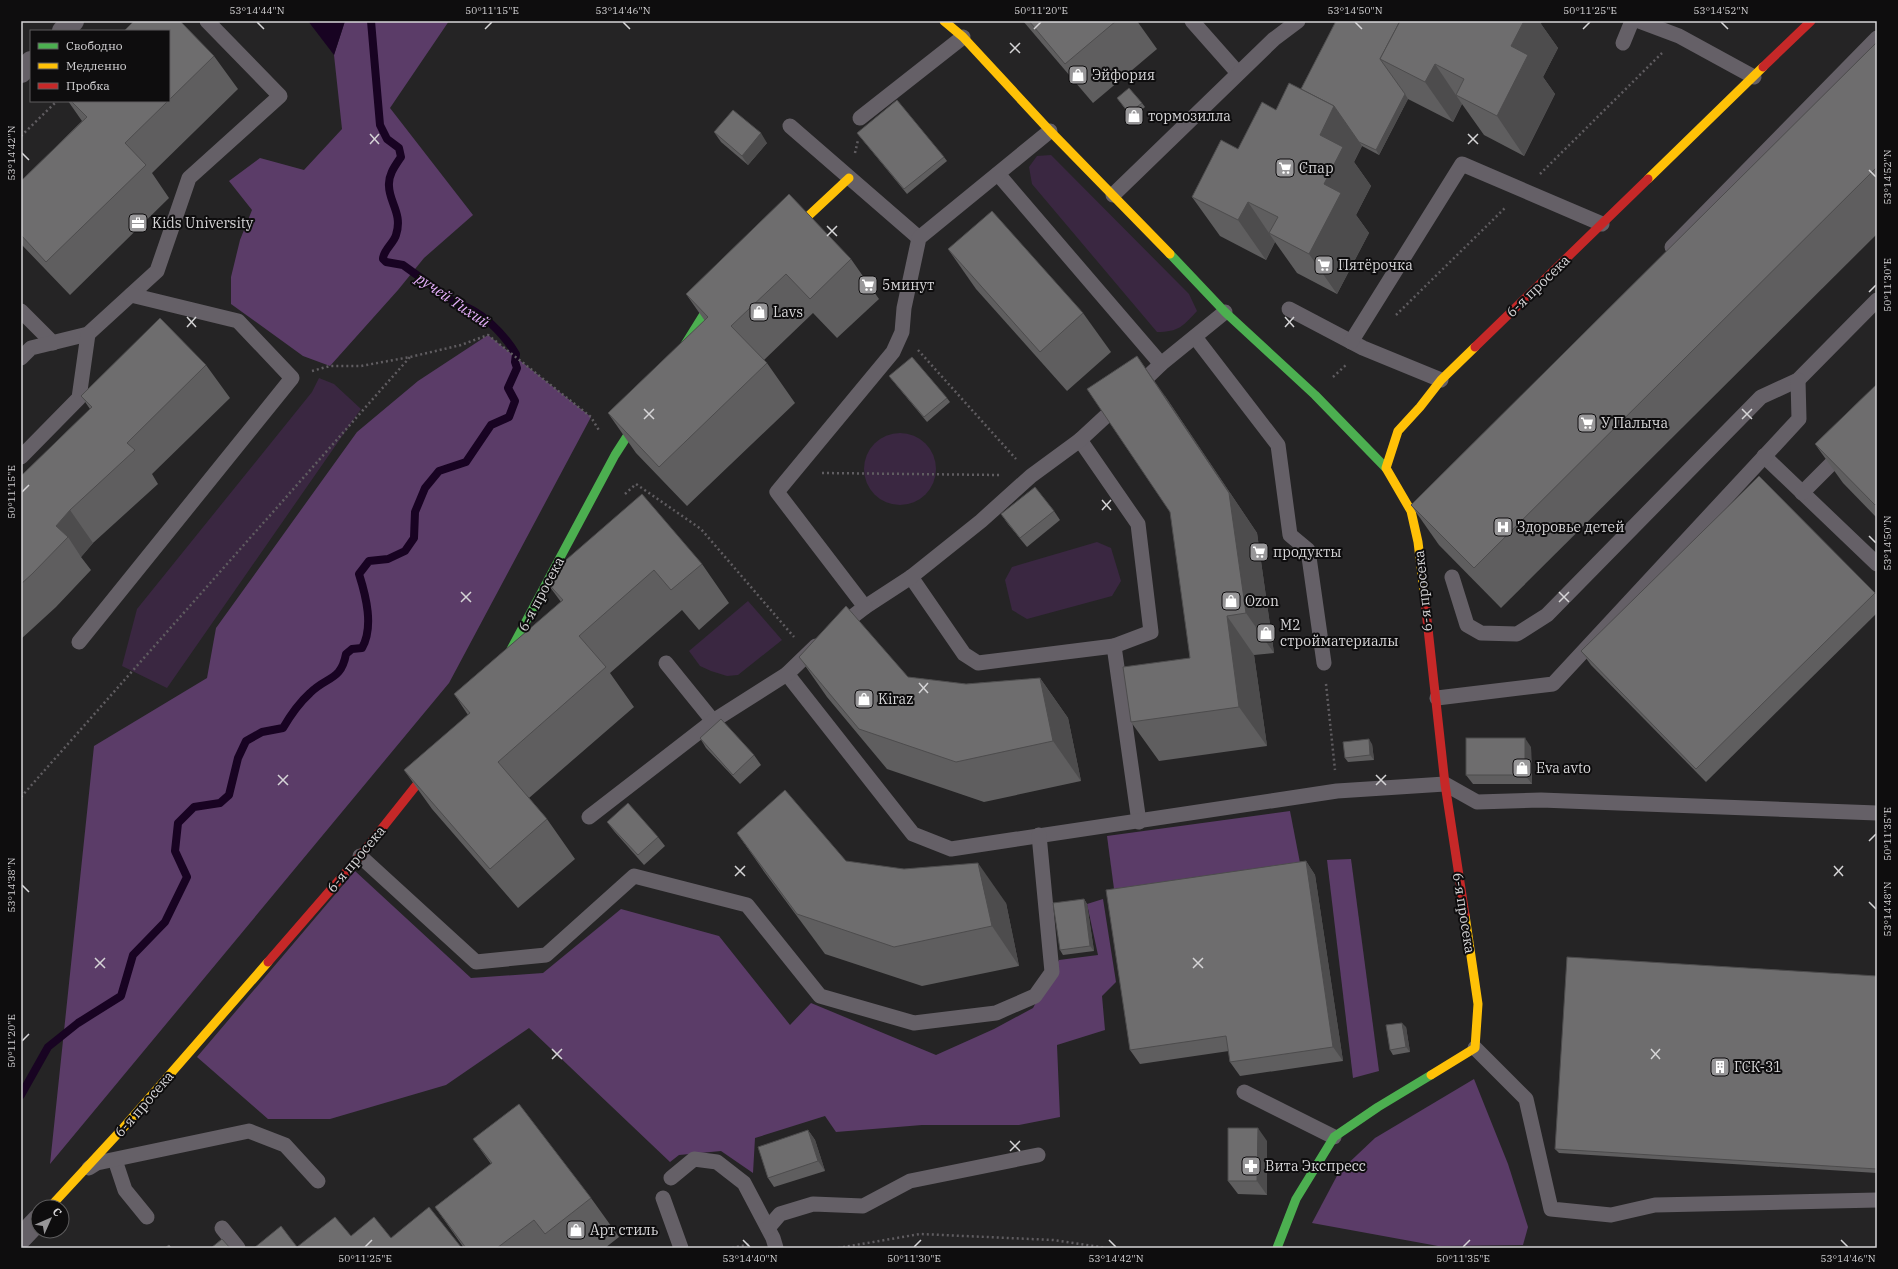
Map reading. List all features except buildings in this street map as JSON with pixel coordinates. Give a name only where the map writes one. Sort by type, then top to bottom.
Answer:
[{"type":"street","points":[[64,30],[73,21]]},
{"type":"street","points":[[944,21],[963,37],[1050,131],[1225,312],[1315,396],[1386,468]]},
{"type":"street","name":"6-я просека","points":[[1475,1048],[1478,1004],[1445,784],[1437,698],[1430,654],[1418,542],[1411,511],[1386,468],[1398,431],[1420,407],[1441,380],[1811,21]]},
{"type":"street","points":[[21,72],[30,63]]},
{"type":"street","points":[[781,241],[849,178]]},
{"type":"street","points":[[669,369],[707,309],[730,288]]},
{"type":"street","name":"6-я просека","points":[[497,675],[615,455],[648,402]]},
{"type":"street","name":"6-я просека","points":[[58,1199],[83,1172],[360,856],[438,758]]},
{"type":"street","points":[[1277,1248],[1296,1200],[1334,1137],[1378,1107],[1475,1048]]},
{"type":"street","points":[[21,1238],[30,1228]]},
{"type":"lane","points":[[21,358],[31,348],[88,334],[157,271],[189,178],[280,96],[207,21]]},
{"type":"lane","points":[[1192,21],[1238,73]]},
{"type":"lane","points":[[1113,195],[1274,38],[1298,21]]},
{"type":"lane","points":[[1623,43],[1632,21]]},
{"type":"lane","points":[[1639,21],[1679,36],[1754,76]]},
{"type":"lane","points":[[860,118],[963,37]]},
{"type":"lane","points":[[1664,254],[1877,38]]},
{"type":"lane","points":[[790,126],[919,238]]},
{"type":"lane","points":[[865,607],[777,492],[893,352],[902,332],[904,308],[919,238],[1050,131]]},
{"type":"lane","points":[[1352,342],[1462,164],[1602,224]]},
{"type":"lane","points":[[998,174],[1161,364]]},
{"type":"lane","points":[[79,642],[292,378],[238,320],[131,295]]},
{"type":"lane","points":[[1452,577],[1467,625],[1481,633],[1517,634],[1547,615],[1761,397],[1798,380],[1877,300]]},
{"type":"lane","points":[[1288,309],[1352,342],[1441,380]]},
{"type":"lane","points":[[21,311],[53,343]]},
{"type":"lane","points":[[589,817],[713,721],[787,674],[808,653],[865,607],[911,577],[981,521],[1031,476],[1080,440],[1161,364],[1225,312]]},
{"type":"lane","points":[[21,457],[79,398],[88,334]]},
{"type":"lane","points":[[1195,337],[1278,445],[1290,535],[1308,550],[1324,663]]},
{"type":"lane","points":[[1437,698],[1552,684],[1799,420],[1798,380]]},
{"type":"lane","points":[[1802,493],[1856,439]]},
{"type":"lane","points":[[911,577],[964,654],[978,663],[1114,646],[1151,632],[1138,524],[1080,440]]},
{"type":"lane","points":[[1764,456],[1877,564]]},
{"type":"lane","points":[[1411,511],[1423,500]]},
{"type":"lane","points":[[1114,646],[1139,822]]},
{"type":"lane","points":[[666,663],[713,721]]},
{"type":"lane","points":[[787,674],[913,834],[952,848],[1139,822],[1336,791],[1445,784],[1477,802],[1541,800],[1877,813]]},
{"type":"lane","points":[[360,856],[476,962],[546,955],[634,876],[747,905],[820,996],[914,1023],[996,1013],[1035,996],[1052,972],[1039,835]]},
{"type":"lane","points":[[1475,1048],[1526,1099],[1551,1209],[1611,1215],[1655,1205],[1877,1200]]},
{"type":"lane","points":[[1244,1092],[1334,1137]]},
{"type":"lane","points":[[83,1172],[96,1163],[249,1131],[285,1145],[318,1181]]},
{"type":"lane","points":[[768,1228],[780,1214],[813,1204],[863,1206],[910,1181],[1038,1155]]},
{"type":"lane","points":[[671,1178],[694,1159],[716,1162],[744,1183],[768,1228],[776,1248]]},
{"type":"lane","points":[[115,1160],[125,1190],[147,1217]]},
{"type":"lane","points":[[663,1198],[681,1248]]},
{"type":"lane","points":[[222,1228],[238,1248]]},
{"type":"path","points":[[21,136],[56,102]]},
{"type":"path","points":[[849,178],[861,128],[860,118]]},
{"type":"path","points":[[902,332],[1031,476]]},
{"type":"path","points":[[292,378],[330,366],[361,366],[410,357],[461,345],[488,335],[590,417],[615,455]]},
{"type":"path","points":[[21,797],[410,357]]},
{"type":"path","points":[[793,473],[1031,476]]},
{"type":"path","points":[[1324,663],[1336,791]]},
{"type":"path","points":[[838,1248],[920,1234],[1053,1240],[1106,1248]]},
{"type":"shaded area","points":[[308,21],[345,21],[334,55]]},
{"type":"shaded area","points":[[345,21],[449,21],[390,108],[473,215],[424,258],[398,290],[330,366],[303,356],[231,304],[231,277],[240,240],[252,210],[229,181],[260,158],[304,170],[342,129],[334,55]]},
{"type":"shaded area","points":[[1051,155],[1189,294],[1197,311],[1184,324],[1171,331],[1157,332],[1032,184],[1029,167],[1037,156]]},
{"type":"shaded area","points":[[488,335],[591,417],[449,683],[50,1164],[94,746],[207,678],[216,628],[357,432],[418,381]]},
{"type":"shaded area","points":[[319,378],[334,384],[361,409],[167,688],[122,666],[137,609],[312,392]]},
{"type":"shaded area","points":[[900,433],[920,439],[930,449],[936,469],[930,489],[920,499],[900,505],[880,499],[870,489],[864,469],[870,449],[880,439]]},
{"type":"shaded area","points":[[1097,542],[1111,548],[1121,581],[1112,596],[1027,619],[1012,610],[1005,580],[1012,567]]},
{"type":"shaded area","points":[[748,601],[782,640],[738,675],[727,676],[700,666],[689,651]]},
{"type":"shaded area","points":[[1290,811],[1301,868],[1116,904],[1107,836]]},
{"type":"shaded area","points":[[1351,859],[1379,1071],[1353,1078],[1327,860]]},
{"type":"shaded area","points":[[355,871],[471,978],[543,973],[621,909],[719,936],[790,1025],[811,1003],[936,1055],[994,1029],[1033,1008],[1059,960],[1098,955],[1087,904],[1103,899],[1116,982],[1102,996],[1105,1030],[1057,1045],[1060,1117],[1019,1125],[922,1125],[836,1132],[825,1116],[755,1138],[753,1173],[721,1151],[679,1155],[670,1162],[529,1028],[446,1085],[330,1119],[268,1119],[197,1057]]},
{"type":"shaded area","points":[[1474,1079],[1508,1164],[1528,1227],[1523,1245],[1438,1246],[1312,1223],[1339,1172],[1375,1138]]},
{"type":"waterway","name":"ручей Тихий","points":[[21,1095],[48,1047],[78,1023],[121,996],[133,955],[165,922],[187,877],[175,851],[178,823],[194,807],[220,803],[229,795],[238,758],[246,741],[262,732],[283,728],[306,697],[316,688],[337,674],[344,663],[346,654],[352,649],[362,648],[368,631],[368,611],[359,574],[369,561],[388,559],[405,551],[414,538],[415,512],[425,488],[439,471],[466,462],[491,425],[509,417],[515,401],[508,388],[517,368],[515,362],[516,354],[505,338],[491,323],[475,311],[457,304],[403,265],[386,262],[383,259],[383,256],[395,238],[398,228],[397,214],[390,192],[389,182],[392,171],[401,157],[399,148],[387,139],[380,125],[371,21]]},
{"type":"traffic: fast","points":[[1170,254],[1225,312],[1315,395],[1386,468]]},
{"type":"traffic: fast","points":[[676,359],[707,309],[722,295]]},
{"type":"traffic: fast","points":[[501,668],[615,455],[642,413]]},
{"type":"traffic: fast","points":[[1277,1248],[1296,1199],[1334,1137],[1378,1107],[1431,1075]]},
{"type":"traffic: slow","points":[[944,21],[963,37],[1050,131],[1170,254]]},
{"type":"traffic: slow","points":[[1648,179],[1763,67]]},
{"type":"traffic: slow","points":[[788,235],[849,178]]},
{"type":"traffic: slow","points":[[1424,592],[1418,542],[1411,511],[1386,468],[1398,431],[1420,407],[1441,380],[1475,347]]},
{"type":"traffic: slow","points":[[1431,1075],[1475,1048],[1478,1004],[1465,915]]},
{"type":"traffic: slow","points":[[57,1199],[124,1127],[268,962]]},
{"type":"traffic: jam","points":[[1763,67],[1811,21]]},
{"type":"traffic: jam","points":[[1475,347],[1648,179]]},
{"type":"traffic: jam","points":[[1424,592],[1445,784],[1465,915]]},
{"type":"traffic: jam","points":[[268,962],[360,856],[434,763]]},
{"type":"place","name":"Эйфория","points":[[1078,75]]},
{"type":"place","name":"тормозилла","points":[[1134,116]]},
{"type":"place","name":"Спар","points":[[1285,168]]},
{"type":"place","name":"Kids University","points":[[138,223]]},
{"type":"place","name":"Пятёрочка","points":[[1324,265]]},
{"type":"place","name":"5минут","points":[[868,285]]},
{"type":"place","name":"Lavs","points":[[759,312]]},
{"type":"place","name":"У Палыча","points":[[1587,423]]},
{"type":"place","name":"Здоровье детей","points":[[1503,527]]},
{"type":"place","name":"продукты","points":[[1259,552]]},
{"type":"place","name":"Ozon","points":[[1231,601]]},
{"type":"place","name":"М2 стройматериалы","points":[[1266,633]]},
{"type":"place","name":"Kiraz","points":[[864,699]]},
{"type":"place","name":"Eva avto","points":[[1522,768]]},
{"type":"place","name":"ГСК-31","points":[[1720,1067]]},
{"type":"place","name":"Вита Экспресс","points":[[1251,1166]]},
{"type":"place","name":"Арт стиль","points":[[576,1230]]}]
